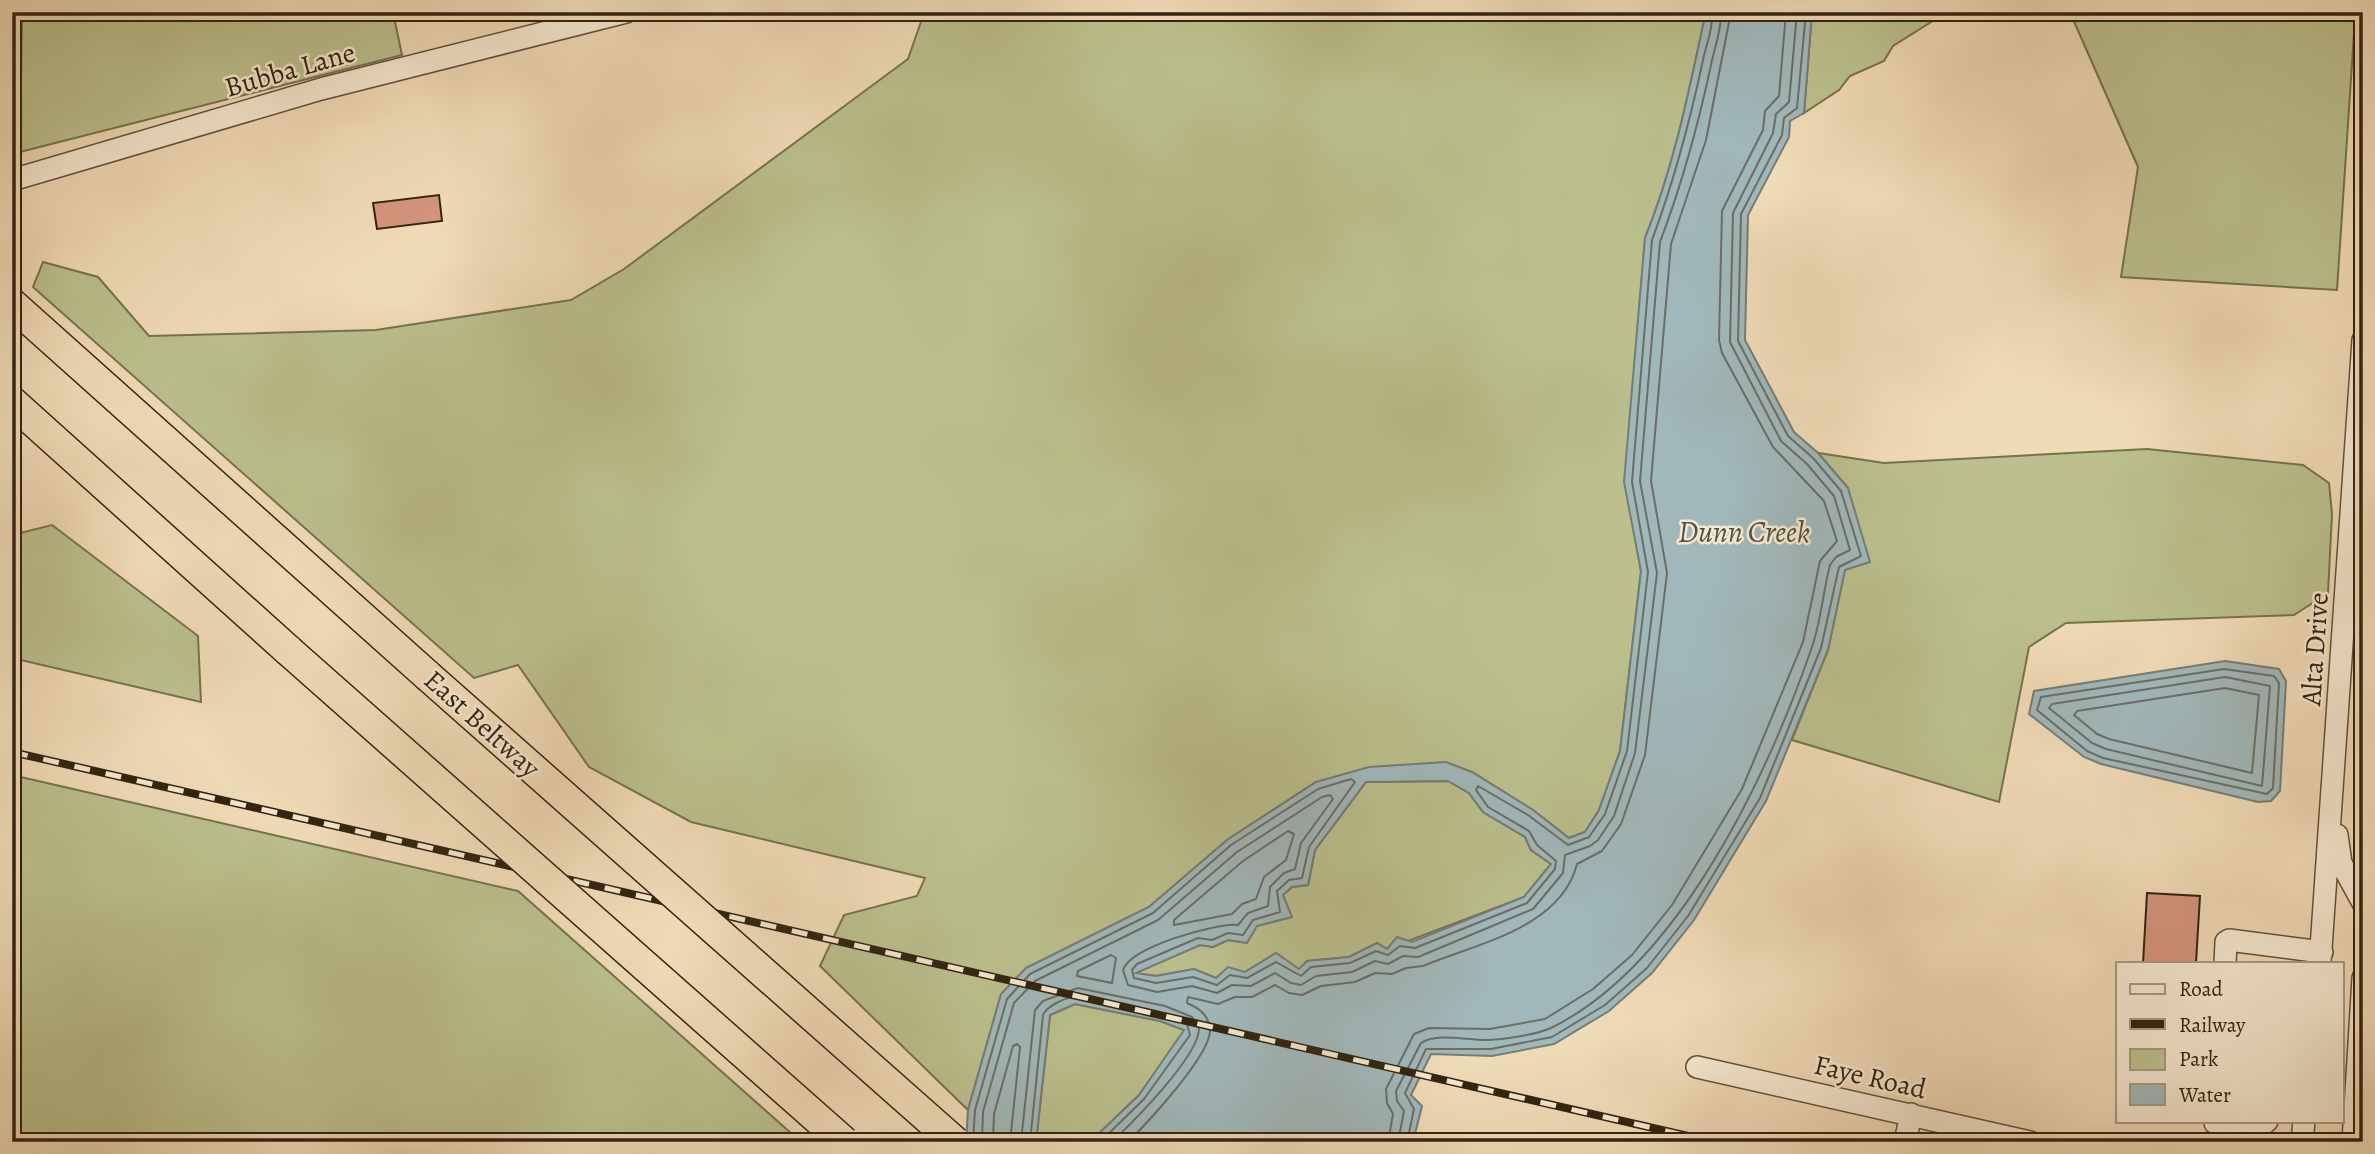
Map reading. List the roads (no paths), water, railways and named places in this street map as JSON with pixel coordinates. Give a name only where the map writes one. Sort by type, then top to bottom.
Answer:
[{"type":"highway","name":"East Beltway","points":[[12,304],[955,1142]]},
{"type":"highway","points":[[12,402],[844,1142]]},
{"type":"street","name":"Bubba Lane","points":[[12,180],[321,89],[626,12]]},
{"type":"street","name":"Alta Drive","points":[[2321,957],[2363,340]]},
{"type":"street","points":[[2331,802],[2341,863],[2363,903]]},
{"type":"street","points":[[2225,962],[2227,940],[2275,953],[2321,957]]},
{"type":"street","points":[[2353,1142],[2363,978]]},
{"type":"street","name":"Faye Road","points":[[1697,1067],[2030,1142]]},
{"type":"street","points":[[1905,1142],[1910,1114]]},
{"type":"street","points":[[2214,1129],[2264,1126],[2266,1122]]},
{"type":"street","points":[[2302,1142],[2304,1122]]},
{"type":"water","name":"Dunn Creek","points":[[1701,12],[1812,13],[1804,113],[1790,121],[1789,137],[1748,215],[1745,340],[1794,432],[1818,453],[1848,488],[1870,562],[1845,570],[1828,650],[1766,801],[1694,920],[1652,973],[1609,1011],[1554,1044],[1492,1056],[1431,1054],[1411,1095],[1422,1106],[1413,1142],[1090,1142],[1139,1095],[1184,1030],[1160,1021],[1075,1004],[1050,1015],[1036,1142],[966,1142],[968,1110],[1001,994],[1026,968],[1149,907],[1227,840],[1316,782],[1369,767],[1446,762],[1472,772],[1533,810],[1569,838],[1585,832],[1599,810],[1620,751],[1641,571],[1624,482],[1645,238],[1673,156],[1705,16]],"holes":[[[1448,781],[1469,793],[1483,812],[1525,837],[1531,850],[1551,864],[1524,897],[1412,942],[1397,937],[1387,949],[1377,943],[1349,957],[1307,961],[1299,969],[1276,953],[1245,972],[1228,967],[1216,978],[1194,969],[1156,976],[1136,973],[1200,945],[1213,947],[1228,940],[1247,943],[1257,926],[1292,917],[1283,895],[1292,887],[1308,885],[1315,850],[1366,782]]]},
{"type":"water","points":[[2225,661],[2279,669],[2286,681],[2280,791],[2271,801],[2258,802],[2101,764],[2084,757],[2029,714],[2034,691]]},
{"type":"railway","points":[[12,752],[1714,1142]]}]
